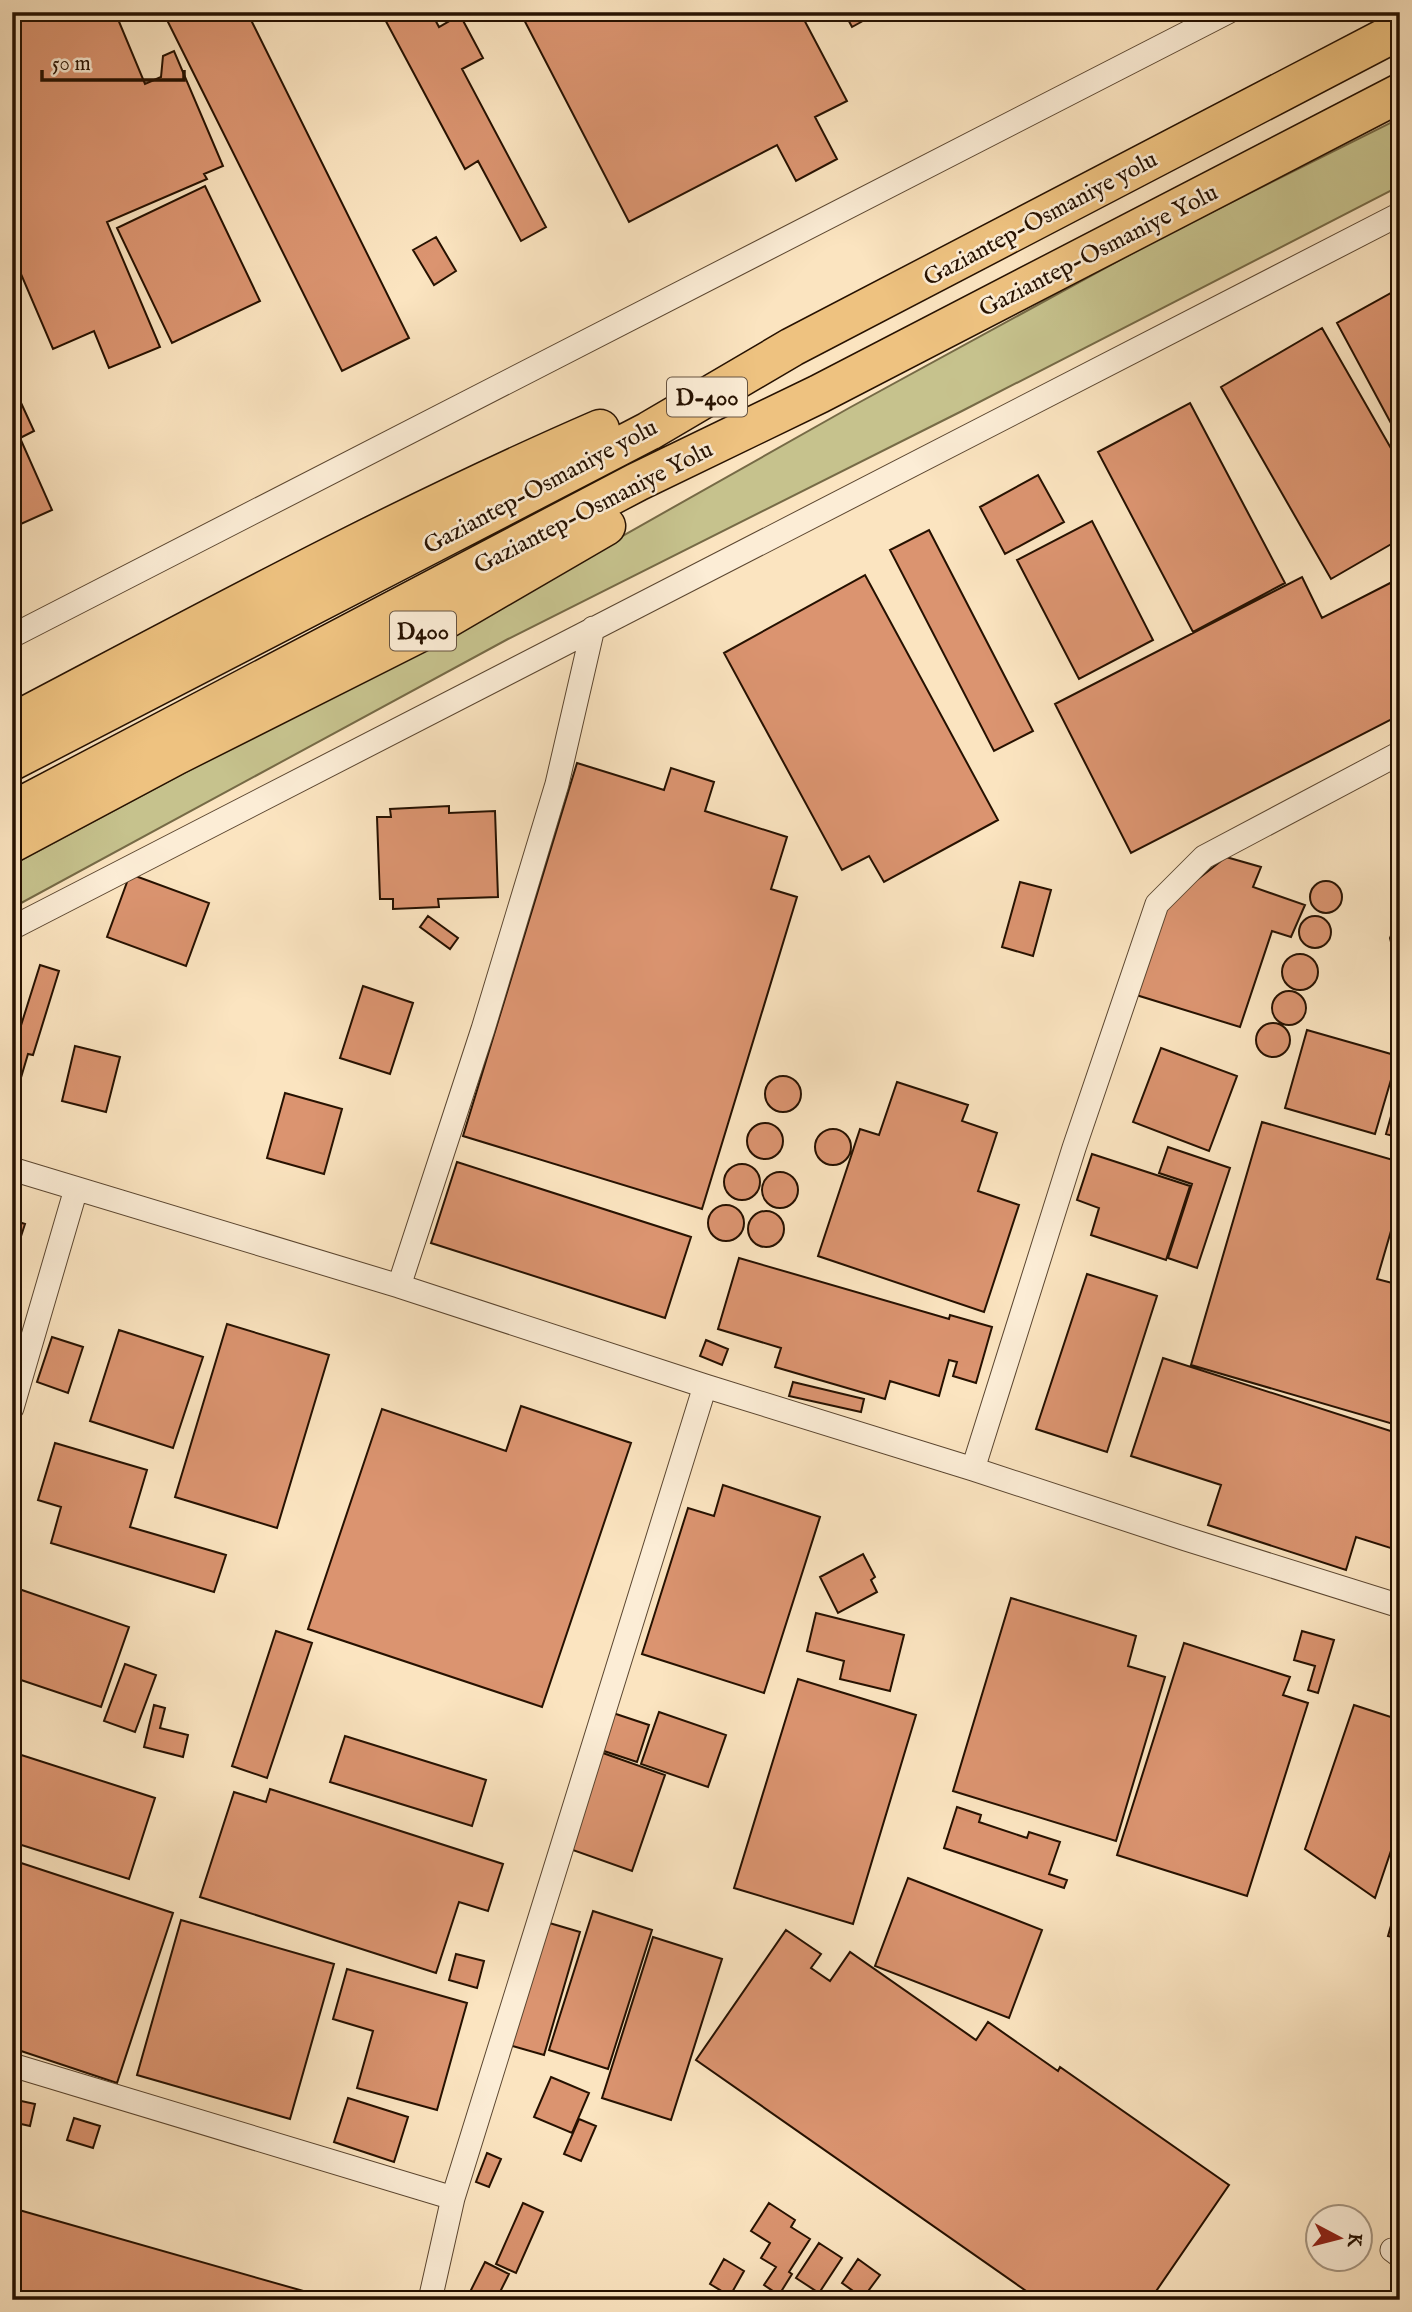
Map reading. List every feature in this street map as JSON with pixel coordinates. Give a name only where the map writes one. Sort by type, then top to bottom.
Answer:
[{"type":"highway","name":"Gaziantep-Osmaniye yolu","points":[[12,761],[649,430],[792,347],[1400,30]]},
{"type":"highway","name":"Gaziantep-Osmaniye Yolu","points":[[12,811],[624,489],[819,394],[1400,93]]},
{"type":"highway","points":[[12,723],[293,576],[478,484],[792,347]]},
{"type":"highway","name":"D400","points":[[12,844],[177,755],[441,622],[680,483],[819,394]]},
{"type":"street","points":[[12,636],[1228,12]]},
{"type":"street","points":[[12,928],[1400,214]]},
{"type":"street","points":[[399,1286],[487,1016],[557,783],[593,628]]},
{"type":"street","points":[[973,1469],[1074,1149],[1157,904],[1204,857],[1400,753]]},
{"type":"street","points":[[12,1169],[399,1286],[1400,1606]]},
{"type":"street","points":[[12,1408],[76,1189]]},
{"type":"street","points":[[430,2300],[453,2198],[705,1386]]},
{"type":"street","points":[[12,2065],[453,2198]]},
{"type":"shaded area","points":[[1400,118],[1400,186],[962,411],[508,639],[12,908],[12,865],[534,586],[849,408],[1162,237]]},
{"type":"building","points":[[12,12],[115,12],[145,84],[161,77],[163,56],[174,51],[223,166],[204,174],[207,179],[107,222],[160,347],[109,368],[94,331],[53,349],[12,253]]},
{"type":"building","points":[[163,12],[247,12],[409,338],[342,371]]},
{"type":"building","points":[[381,12],[431,12],[439,27],[460,15],[483,58],[462,69],[546,227],[521,241],[478,161],[465,169]]},
{"type":"building","points":[[520,12],[800,12],[847,101],[815,117],[837,159],[796,181],[777,145],[629,222]]},
{"type":"building","points":[[844,12],[879,12],[852,27]]},
{"type":"building","points":[[205,186],[260,301],[172,343],[117,228]]},
{"type":"building","points":[[436,237],[456,271],[434,285],[413,250]]},
{"type":"building","points":[[1400,288],[1400,440],[1337,323]]},
{"type":"building","points":[[1322,328],[1400,464],[1400,539],[1331,579],[1221,387]]},
{"type":"building","points":[[16,392],[34,431],[20,438],[52,510],[12,528],[12,393]]},
{"type":"building","points":[[1190,403],[1285,583],[1193,632],[1098,452]]},
{"type":"building","points":[[1038,475],[1064,522],[1005,554],[980,507]]},
{"type":"building","points":[[1092,521],[1153,640],[1079,679],[1017,560]]},
{"type":"building","points":[[929,530],[1033,731],[994,751],[890,550]]},
{"type":"building","points":[[865,575],[998,820],[884,882],[869,856],[842,870],[724,653]]},
{"type":"building","points":[[1302,577],[1322,618],[1400,578],[1400,715],[1131,853],[1055,704]]},
{"type":"building","points":[[577,763],[664,790],[671,768],[714,782],[705,811],[787,837],[771,889],[797,897],[702,1209],[463,1136]]},
{"type":"building","points":[[449,806],[449,813],[495,811],[498,897],[438,899],[439,907],[393,909],[393,899],[380,899],[377,817],[391,817],[390,809]]},
{"type":"building","points":[[1226,857],[1261,867],[1253,887],[1305,905],[1291,937],[1272,931],[1240,1027],[1133,994],[1165,905]]},
{"type":"building","points":[[130,874],[209,903],[186,966],[107,937]]},
{"type":"building","points":[[1326,881],[1337,886],[1342,897],[1337,908],[1326,913],[1315,908],[1310,897],[1315,886]]},
{"type":"building","points":[[1020,882],[1051,890],[1033,956],[1002,947]]},
{"type":"building","points":[[428,916],[458,938],[450,949],[420,927]]},
{"type":"building","points":[[1315,916],[1326,921],[1331,932],[1326,943],[1315,948],[1304,943],[1299,932],[1304,921]]},
{"type":"building","points":[[1400,925],[1400,956],[1393,950],[1390,938]]},
{"type":"building","points":[[1300,954],[1313,959],[1318,972],[1313,985],[1300,990],[1287,985],[1282,972],[1287,959]]},
{"type":"building","points":[[40,965],[59,971],[33,1055],[28,1054],[20,1081],[12,1078],[12,1054]]},
{"type":"building","points":[[363,986],[413,1003],[390,1074],[340,1058]]},
{"type":"building","points":[[1289,991],[1301,996],[1306,1008],[1301,1020],[1289,1025],[1277,1020],[1272,1008],[1277,996]]},
{"type":"building","points":[[1273,1023],[1285,1028],[1290,1040],[1285,1052],[1273,1057],[1261,1052],[1256,1040],[1261,1028]]},
{"type":"building","points":[[1307,1030],[1398,1056],[1375,1134],[1285,1108]]},
{"type":"building","points":[[75,1046],[120,1057],[106,1112],[62,1101]]},
{"type":"building","points":[[1161,1048],[1237,1076],[1209,1151],[1133,1122]]},
{"type":"building","points":[[783,1076],[796,1081],[801,1094],[796,1107],[783,1112],[770,1107],[765,1094],[770,1081]]},
{"type":"building","points":[[897,1082],[968,1105],[962,1121],[997,1133],[978,1191],[1019,1205],[984,1312],[818,1256],[860,1129],[879,1135]]},
{"type":"building","points":[[1400,1084],[1400,1138],[1386,1134]]},
{"type":"building","points":[[285,1093],[342,1109],[324,1174],[267,1158]]},
{"type":"building","points":[[1262,1122],[1400,1162],[1400,1200],[1377,1279],[1400,1285],[1400,1426],[1191,1365]]},
{"type":"building","points":[[765,1123],[778,1128],[783,1141],[778,1154],[765,1159],[752,1154],[747,1141],[752,1128]]},
{"type":"building","points":[[833,1129],[846,1134],[851,1147],[846,1160],[833,1165],[820,1160],[815,1147],[820,1134]]},
{"type":"building","points":[[1168,1147],[1230,1168],[1197,1268],[1168,1258],[1192,1184],[1159,1173]]},
{"type":"building","points":[[1092,1154],[1190,1186],[1166,1260],[1091,1235],[1099,1208],[1077,1200]]},
{"type":"building","points":[[457,1162],[691,1237],[665,1318],[431,1243]]},
{"type":"building","points":[[742,1164],[755,1169],[760,1182],[755,1195],[742,1200],[729,1195],[724,1182],[729,1169]]},
{"type":"building","points":[[780,1172],[793,1177],[798,1190],[793,1203],[780,1208],[767,1203],[762,1190],[767,1177]]},
{"type":"building","points":[[726,1205],[739,1210],[744,1223],[739,1236],[726,1241],[713,1236],[708,1223],[713,1210]]},
{"type":"building","points":[[766,1211],[779,1216],[784,1229],[779,1242],[766,1247],[753,1242],[748,1229],[753,1216]]},
{"type":"building","points":[[12,1220],[25,1224],[12,1264]]},
{"type":"building","points":[[739,1258],[949,1319],[950,1315],[992,1327],[976,1383],[953,1376],[957,1362],[949,1360],[939,1396],[890,1381],[885,1399],[775,1367],[781,1348],[718,1329]]},
{"type":"building","points":[[1087,1274],[1157,1296],[1107,1452],[1036,1429]]},
{"type":"building","points":[[227,1324],[329,1355],[277,1528],[175,1497]]},
{"type":"building","points":[[119,1330],[203,1357],[173,1448],[90,1421]]},
{"type":"building","points":[[52,1337],[83,1347],[68,1393],[37,1382]]},
{"type":"building","points":[[706,1340],[728,1349],[722,1365],[700,1356]]},
{"type":"building","points":[[1163,1358],[1400,1434],[1400,1551],[1356,1537],[1346,1570],[1208,1525],[1221,1485],[1131,1456]]},
{"type":"building","points":[[793,1382],[864,1399],[861,1412],[789,1396]]},
{"type":"building","points":[[521,1406],[631,1443],[542,1707],[308,1629],[382,1409],[506,1451]]},
{"type":"building","points":[[55,1443],[147,1470],[130,1527],[226,1555],[214,1592],[51,1543],[61,1507],[38,1500]]},
{"type":"building","points":[[723,1485],[820,1517],[764,1693],[642,1654],[688,1508],[714,1516]]},
{"type":"building","points":[[863,1554],[875,1577],[871,1580],[877,1592],[838,1613],[820,1577]]},
{"type":"building","points":[[19,1589],[129,1627],[101,1707],[12,1677],[12,1609]]},
{"type":"building","points":[[1011,1598],[1136,1636],[1128,1666],[1165,1677],[1116,1841],[953,1791]]},
{"type":"building","points":[[816,1613],[904,1635],[890,1691],[840,1679],[844,1661],[807,1651]]},
{"type":"building","points":[[276,1631],[312,1643],[267,1778],[232,1766]]},
{"type":"building","points":[[1302,1631],[1334,1640],[1318,1693],[1308,1690],[1315,1666],[1294,1660]]},
{"type":"building","points":[[1184,1643],[1290,1677],[1283,1695],[1308,1703],[1247,1896],[1117,1855]]},
{"type":"building","points":[[125,1664],[156,1675],[135,1732],[104,1721]]},
{"type":"building","points":[[798,1679],[916,1715],[853,1924],[734,1888]]},
{"type":"building","points":[[154,1705],[165,1708],[160,1728],[188,1735],[183,1757],[144,1747]]},
{"type":"building","points":[[1354,1705],[1400,1720],[1400,1824],[1375,1898],[1305,1849]]},
{"type":"building","points":[[659,1712],[726,1735],[708,1787],[641,1764]]},
{"type":"building","points":[[613,1713],[649,1725],[637,1762],[601,1750]]},
{"type":"building","points":[[345,1736],[486,1780],[472,1826],[330,1782]]},
{"type":"building","points":[[12,1752],[155,1798],[129,1879],[12,1842]]},
{"type":"building","points":[[600,1752],[665,1775],[632,1871],[567,1848]]},
{"type":"building","points":[[270,1789],[503,1864],[488,1911],[459,1902],[436,1973],[200,1897],[234,1792],[266,1802]]},
{"type":"building","points":[[957,1807],[981,1815],[979,1822],[1027,1838],[1029,1832],[1060,1842],[1049,1874],[1067,1880],[1064,1888],[944,1848]]},
{"type":"building","points":[[12,1860],[173,1913],[117,2083],[12,2048]]},
{"type":"building","points":[[908,1878],[1042,1930],[1009,2018],[875,1966]]},
{"type":"building","points":[[1396,1908],[1400,1909],[1400,1939],[1388,1936]]},
{"type":"building","points":[[593,1911],[652,1930],[608,2069],[549,2050]]},
{"type":"building","points":[[181,1920],[334,1964],[290,2119],[137,2075]]},
{"type":"building","points":[[546,1922],[580,1932],[544,2055],[509,2045]]},
{"type":"building","points":[[786,1930],[821,1954],[811,1968],[830,1981],[850,1952],[976,2040],[988,2022],[1058,2071],[1060,2067],[1229,2185],[1150,2300],[1128,2300],[1120,2295],[1117,2300],[1039,2300],[696,2060]]},
{"type":"building","points":[[653,1937],[722,1959],[671,2120],[602,2098]]},
{"type":"building","points":[[456,1954],[484,1961],[477,1988],[449,1980]]},
{"type":"building","points":[[347,1969],[467,2003],[437,2110],[357,2088],[373,2031],[333,2019]]},
{"type":"building","points":[[551,2077],[589,2093],[572,2133],[534,2117]]},
{"type":"building","points":[[348,2098],[408,2117],[394,2162],[334,2142]]},
{"type":"building","points":[[12,2099],[35,2104],[30,2126],[12,2122]]},
{"type":"building","points":[[74,2118],[100,2126],[93,2148],[67,2140]]},
{"type":"building","points":[[579,2119],[596,2126],[581,2161],[564,2154]]},
{"type":"building","points":[[487,2153],[501,2159],[489,2187],[476,2182]]},
{"type":"building","points":[[523,2203],[543,2212],[516,2273],[496,2264]]},
{"type":"building","points":[[769,2203],[795,2220],[791,2227],[810,2239],[789,2272],[792,2274],[779,2295],[764,2285],[776,2267],[761,2258],[770,2243],[751,2231]]},
{"type":"building","points":[[12,2208],[335,2300],[12,2300]]},
{"type":"building","points":[[819,2243],[842,2258],[819,2293],[796,2278]]},
{"type":"building","points":[[724,2259],[744,2271],[730,2296],[710,2284]]},
{"type":"building","points":[[858,2259],[880,2275],[863,2298],[842,2283]]},
{"type":"building","points":[[485,2262],[509,2274],[496,2300],[485,2300],[470,2292]]}]
